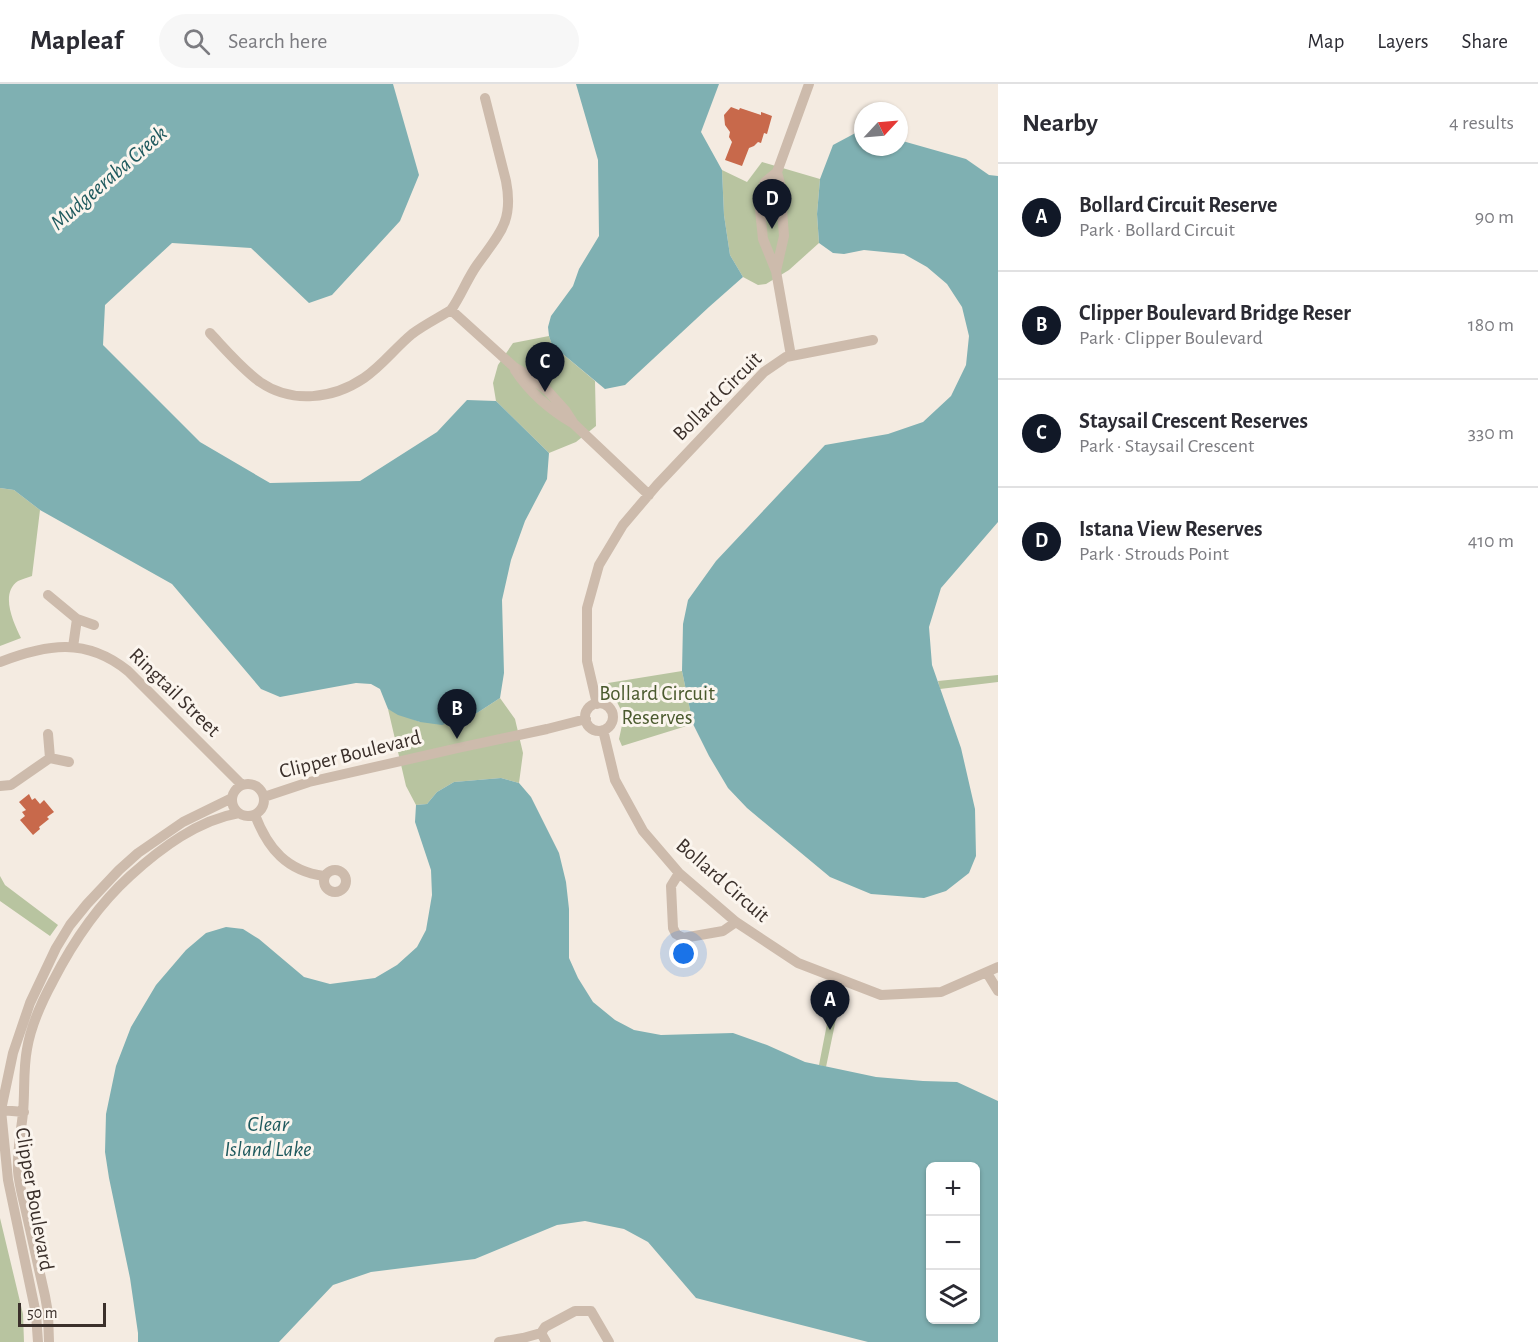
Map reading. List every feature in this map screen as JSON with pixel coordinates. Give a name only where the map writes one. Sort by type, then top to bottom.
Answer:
[{"type":"street","points":[[791,356],[776,271],[763,239],[759,195],[765,182],[777,172],[809,84]]},
{"type":"street","points":[[210,333],[232,357],[261,382],[279,392],[299,397],[313,396],[346,388],[363,379],[424,325],[451,310],[478,265],[499,237],[506,222],[509,194],[485,98]]},
{"type":"street","points":[[776,271],[784,236],[777,172]]},
{"type":"street","points":[[761,226],[783,223]]},
{"type":"street","points":[[451,310],[514,367],[547,390],[574,424],[649,495]]},
{"type":"street","name":"Bollard Circuit","points":[[597,704],[587,661],[586,608],[599,565],[623,525],[764,372],[786,357],[873,340]]},
{"type":"street","points":[[48,595],[77,619],[94,625]]},
{"type":"street","points":[[73,647],[77,619]]},
{"type":"street","name":"Ringtail Street","points":[[0,662],[45,648],[73,647],[108,657],[128,671],[242,785]]},
{"type":"street","points":[[597,704],[605,705],[613,714],[610,726],[603,730],[594,730],[586,719],[587,711],[597,704]]},
{"type":"street","name":"Clipper Boulevard","points":[[264,797],[309,782],[586,719]]},
{"type":"street","name":"Bollard Circuit","points":[[603,730],[615,780],[643,831],[679,873],[736,922],[798,963],[881,995],[941,992],[998,967]]},
{"type":"street","points":[[48,734],[50,758]]},
{"type":"street","points":[[0,786],[11,785],[50,758],[69,762]]},
{"type":"street","points":[[242,785],[256,786],[264,797],[262,809],[255,815],[244,816],[233,805],[234,793],[242,785]]},
{"type":"street","name":"Clipper Boulevard","points":[[38,1342],[36,1314],[8,1180],[0,1110],[13,1053],[30,1003],[70,925],[119,870],[138,853],[183,822],[232,798]]},
{"type":"street","name":"Clipper Boulevard","points":[[49,1342],[45,1296],[18,1174],[18,1147],[24,1112],[24,1068],[35,1018],[67,952],[98,910],[122,883],[165,848],[204,824],[239,813]]},
{"type":"street","points":[[255,815],[272,849],[285,861],[299,870],[324,876]]},
{"type":"street","points":[[679,873],[671,886],[673,928],[676,934],[683,938],[723,931],[736,922]]},
{"type":"street","points":[[987,973],[998,991]]},
{"type":"street","points":[[0,1110],[24,1112]]},
{"type":"street","points":[[499,1342],[523,1338],[544,1338],[545,1327],[575,1311],[591,1311],[609,1342]]},
{"type":"green space","points":[[762,162],[820,179],[817,214],[819,243],[789,270],[766,284],[758,285],[743,277],[730,255],[724,215],[722,170],[747,182]]},
{"type":"green space","points":[[549,336],[552,345],[595,381],[596,426],[576,442],[549,453],[496,401],[493,383],[498,365],[513,343]]},
{"type":"green space","points":[[0,488],[14,490],[40,510],[32,576],[18,581],[10,593],[10,608],[21,638],[0,646]]},
{"type":"green space","name":"Bollard Circuit Reserves","points":[[682,671],[693,724],[622,746],[619,739],[624,716],[612,697],[608,683]]},
{"type":"green space","points":[[998,675],[998,682],[940,689],[938,681]]},
{"type":"green space","points":[[500,698],[515,719],[523,753],[519,783],[501,778],[454,782],[437,792],[427,804],[416,805],[406,786],[388,709],[420,722],[477,713]]},
{"type":"green space","points":[[0,876],[5,885],[58,925],[50,936],[0,901]]},
{"type":"green space","points":[[833,993],[841,995],[826,1067],[819,1065]]},
{"type":"green space","points":[[0,1218],[23,1314],[24,1342],[0,1342]]},
{"type":"water","name":"Mudgeeraba Creek","points":[[0,84],[393,84],[419,175],[400,221],[332,295],[309,303],[251,248],[172,243],[105,305],[103,345],[200,442],[270,483],[360,481],[437,432],[467,400],[496,401],[549,453],[547,479],[525,521],[511,560],[502,600],[504,673],[500,698],[477,713],[442,725],[420,722],[398,715],[388,709],[380,689],[371,684],[356,683],[280,697],[261,689],[172,584],[40,510],[14,490],[0,488]]},
{"type":"water","points":[[576,84],[719,84],[701,132],[722,170],[724,215],[730,255],[743,277],[625,385],[605,389],[552,345],[548,327],[551,316],[573,286],[579,269],[599,236],[598,160]]},
{"type":"water","points":[[854,134],[854,156],[908,156],[908,143],[966,159],[989,175],[998,176],[998,522],[941,588],[929,627],[932,665],[961,748],[975,809],[976,856],[969,873],[946,891],[924,898],[871,894],[830,877],[747,808],[728,788],[693,724],[682,671],[683,624],[688,600],[716,561],[825,445],[888,434],[923,422],[951,396],[966,365],[969,336],[962,307],[947,284],[927,267],[904,254],[864,250],[844,254],[833,253],[819,243],[817,214],[820,179],[833,145]]},
{"type":"water","name":"Clear Island Lake","points":[[501,778],[519,783],[531,797],[559,853],[566,882],[569,909],[569,958],[593,1002],[615,1020],[634,1030],[661,1035],[733,1033],[805,1062],[876,1077],[957,1082],[998,1101],[998,1342],[868,1342],[696,1298],[648,1242],[624,1229],[585,1221],[557,1225],[475,1259],[371,1272],[333,1285],[279,1342],[138,1342],[130,1278],[105,1152],[106,1114],[116,1066],[131,1027],[156,985],[186,950],[206,933],[226,927],[243,929],[259,939],[304,977],[330,984],[375,978],[397,965],[417,947],[426,930],[432,895],[431,870],[415,822],[416,805],[427,804],[437,792],[454,782]]},
{"type":"building","points":[[731,107],[772,116],[767,134],[764,133],[761,143],[758,142],[749,148],[742,166],[725,160],[732,142],[729,137],[730,132],[725,125],[724,115]]},
{"type":"building","points":[[29,794],[32,800],[35,798],[40,804],[44,800],[54,812],[33,835],[20,820],[25,816],[22,812],[26,810],[19,802]]},
{"type":"place","name":"Istana View Reserves","points":[[772,229]]},
{"type":"place","name":"Staysail Crescent Reserves","points":[[545,392]]},
{"type":"place","name":"Clipper Boulevard Bridge Reser","points":[[457,739]]},
{"type":"place","name":"Bollard Circuit Reserve","points":[[830,1030]]}]
